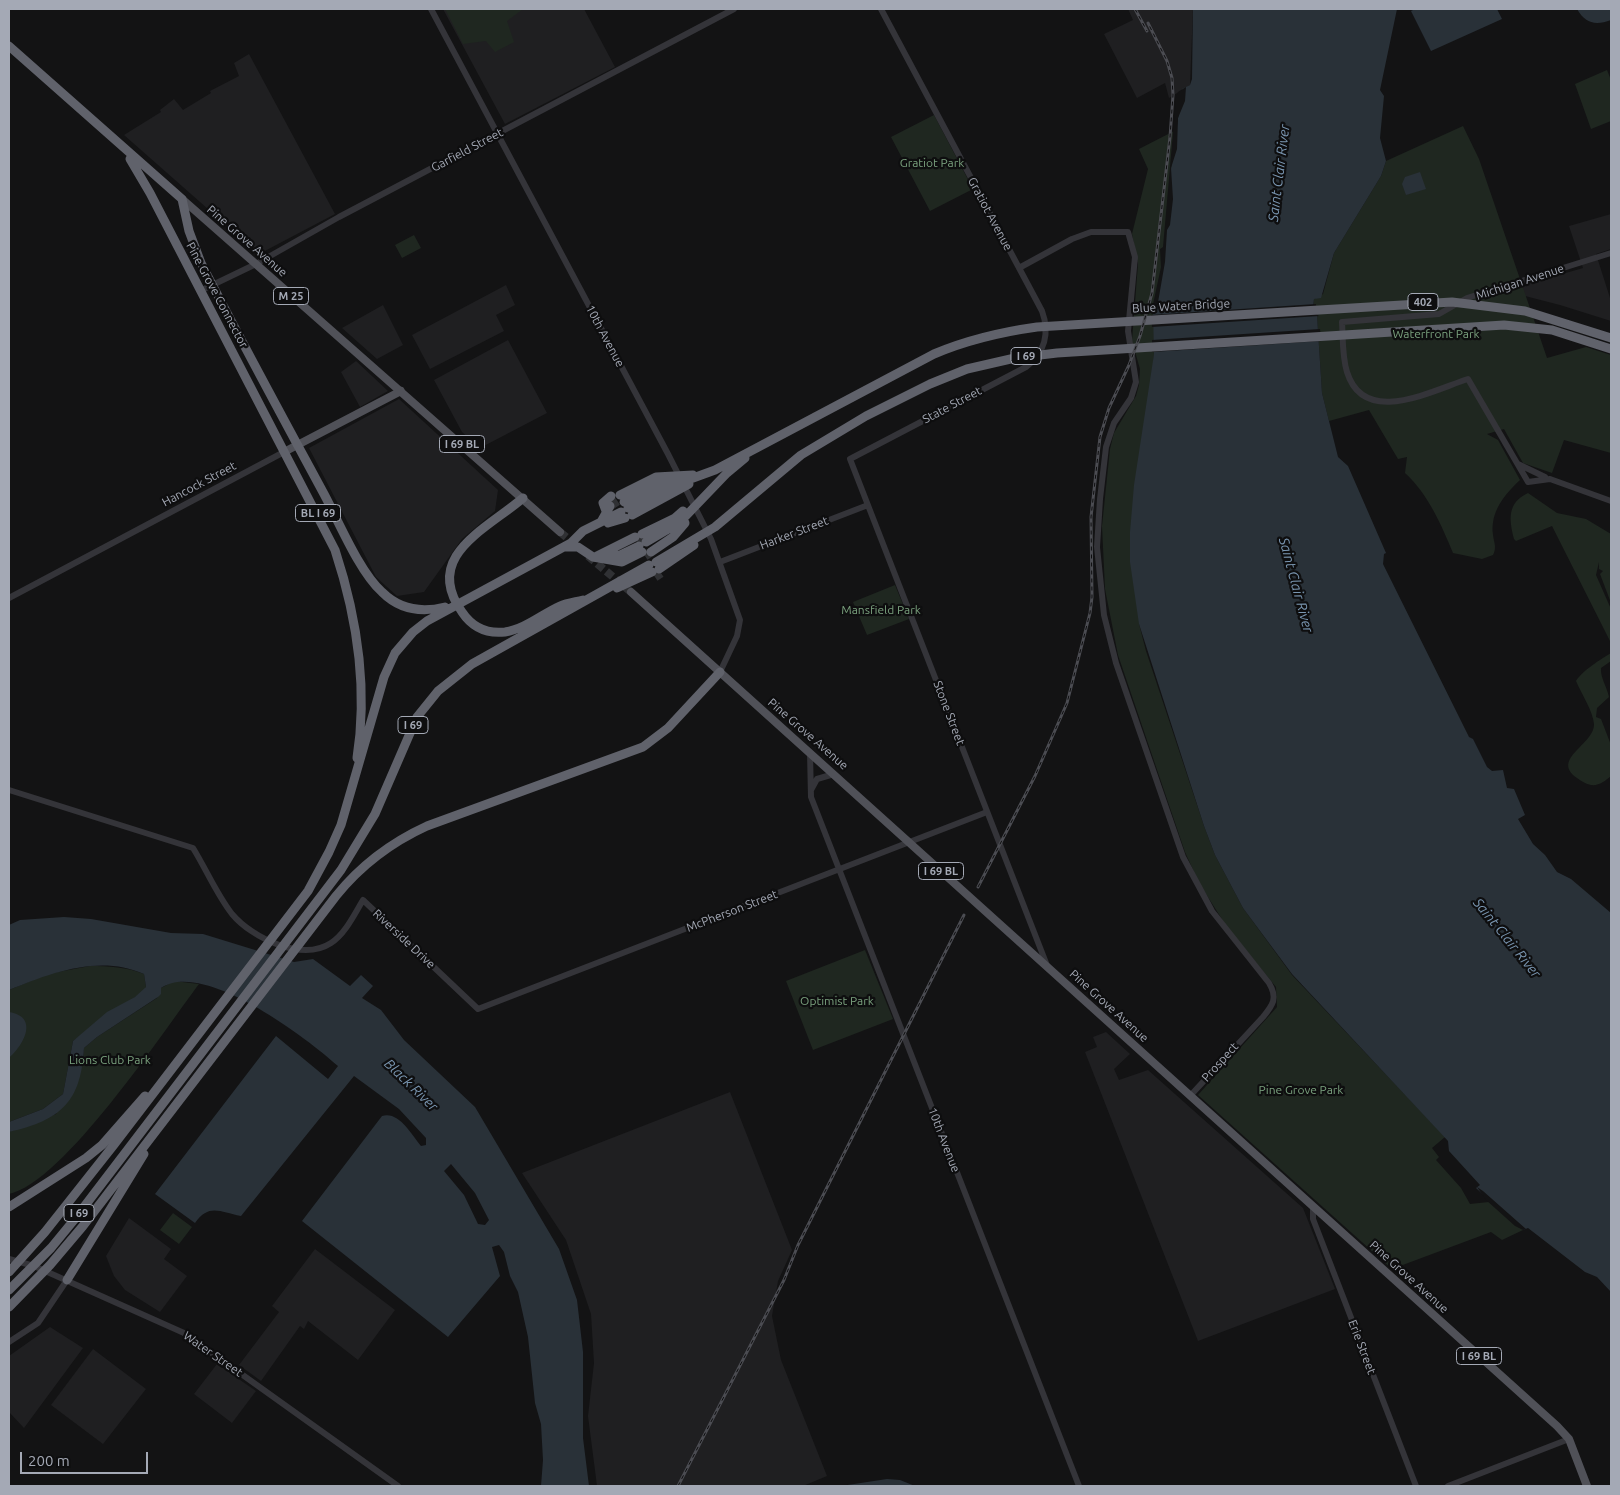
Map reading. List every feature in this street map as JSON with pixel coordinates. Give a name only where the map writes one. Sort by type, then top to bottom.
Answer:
[{"type":"highway","name":"Pine Grove Avenue","points":[[9,46],[125,151],[182,199]]},
{"type":"highway","name":"Pine Grove Connector","points":[[125,151],[150,193],[284,452]]},
{"type":"highway","name":"Pine Grove Connector","points":[[182,199],[193,244],[212,286],[344,534],[371,579],[389,598],[416,610],[448,607]]},
{"type":"highway","name":"Blue Water Bridge","points":[[772,439],[934,354],[981,337],[1036,327],[1427,302],[1458,302],[1525,311],[1611,338]]},
{"type":"highway","name":"402","points":[[1226,343],[1504,325],[1552,330],[1611,349]]},
{"type":"highway","name":"I 69","points":[[560,548],[578,547],[597,557],[622,562],[649,556],[698,538],[724,521],[784,468],[820,442],[866,416],[941,379],[984,364],[1037,355],[1226,343]]},
{"type":"highway","name":"I 69","points":[[9,1272],[45,1232],[125,1124],[197,1036],[308,891],[329,852],[348,799],[381,685],[395,653],[420,626],[448,607],[573,541],[580,533],[615,510],[672,481],[712,471],[772,439]]},
{"type":"highway","name":"I 69","points":[[9,1290],[56,1241],[303,920],[366,831],[380,804],[411,728],[426,705],[445,684],[472,664],[606,591],[673,537],[688,512],[739,463],[772,439]]},
{"type":"highway","name":"BL I 69","points":[[284,452],[331,539],[345,579],[357,636],[361,694],[358,750],[348,799]]},
{"type":"highway","name":"I 69","points":[[615,510],[653,474],[672,481],[692,476]]},
{"type":"highway","points":[[523,498],[465,544],[453,561],[450,573],[450,592],[466,619],[488,631],[512,630],[563,605],[606,591],[632,586],[649,556],[686,552],[698,538],[724,521]]},
{"type":"highway","name":"I 69","points":[[649,556],[675,518],[688,512]]},
{"type":"highway","name":"I 69","points":[[597,557],[649,556]]},
{"type":"highway","points":[[9,1307],[63,1250],[354,876],[399,840],[442,820],[643,747],[668,728],[720,672]]},
{"type":"highway","points":[[9,1207],[79,1164],[125,1124]]},
{"type":"highway","points":[[67,1280],[142,1158],[154,1134]]},
{"type":"main road","name":"Pine Grove Avenue","points":[[182,199],[560,532]]},
{"type":"main road","name":"Hancock Street","points":[[284,452],[401,391]]},
{"type":"main road","name":"Pine Grove Avenue","points":[[631,592],[1569,1439]]},
{"type":"main road","name":"I 69 BL","points":[[1569,1439],[1587,1486]]},
{"type":"street","name":"10th Avenue","points":[[431,9],[704,525],[720,562],[740,620],[737,636],[720,672]]},
{"type":"street","name":"Garfield Street","points":[[200,291],[256,264],[338,217],[734,9]]},
{"type":"street","name":"Gratiot Avenue","points":[[881,9],[1042,311],[1046,324],[1045,342]]},
{"type":"street","name":"Prospect","points":[[1019,268],[1072,240],[1092,232],[1128,232],[1133,251],[1135,267],[1128,331],[1136,373],[1134,388],[1110,433],[1100,499],[1098,558],[1106,622],[1116,663],[1183,858],[1212,911],[1269,983],[1274,995],[1271,1008],[1190,1096]]},
{"type":"street","name":"Michigan Avenue","points":[[1517,463],[1468,379],[1391,403],[1371,400],[1364,396],[1352,383],[1347,371],[1342,322],[1439,314],[1467,298],[1611,253]]},
{"type":"street","name":"State Street","points":[[850,458],[1026,366],[1036,359],[1045,342]]},
{"type":"street","name":"Hancock Street","points":[[9,598],[284,452]]},
{"type":"street","name":"Stone Street","points":[[850,458],[1048,968]]},
{"type":"street","points":[[1517,463],[1528,482],[1550,479]]},
{"type":"street","points":[[1517,463],[1550,479],[1611,501]]},
{"type":"street","name":"Harker Street","points":[[720,562],[868,505]]},
{"type":"street","name":"10th Avenue","points":[[810,753],[812,767],[810,793],[838,870],[1079,1486]]},
{"type":"street","points":[[810,793],[817,779],[834,774]]},
{"type":"street","name":"Riverside Drive","points":[[9,790],[193,848],[236,917],[253,931],[282,945],[307,950],[328,945],[342,932],[362,900],[478,1009]]},
{"type":"street","name":"McPherson Street","points":[[478,1009],[987,812]]},
{"type":"street","name":"Erie Street","points":[[1313,1207],[1313,1218],[1416,1486]]},
{"type":"street","name":"Water Street","points":[[9,1259],[67,1280],[103,1298],[152,1317],[184,1333],[398,1486]]},
{"type":"street","points":[[9,1342],[38,1323],[67,1280]]},
{"type":"street","points":[[1448,1486],[1569,1439]]},
{"type":"shaded area","points":[[443,9],[584,9],[615,67],[505,124]]},
{"type":"shaded area","points":[[1128,9],[1193,9],[1190,85],[1169,98],[1165,83],[1137,98],[1104,34],[1133,20]]},
{"type":"shaded area","points":[[249,54],[335,214],[259,254],[124,135],[161,112],[160,110],[174,99],[183,110],[211,93],[210,91],[239,76],[234,63]]},
{"type":"shaded area","points":[[1611,214],[1611,249],[1596,254],[1611,301],[1611,321],[1525,296],[1521,286],[1583,268],[1569,226]]},
{"type":"shaded area","points":[[506,285],[515,305],[496,315],[504,331],[430,369],[412,335]]},
{"type":"shaded area","points":[[383,305],[403,345],[377,359],[342,328]]},
{"type":"shaded area","points":[[508,340],[547,413],[480,448],[462,432],[434,380]]},
{"type":"shaded area","points":[[356,361],[388,391],[360,407],[341,372]]},
{"type":"shaded area","points":[[399,399],[498,490],[495,511],[462,539],[424,592],[397,596],[376,577],[309,448]]},
{"type":"shaded area","points":[[1106,1032],[1130,1054],[1114,1069],[1119,1080],[1148,1070],[1303,1208],[1335,1289],[1198,1341],[1085,1052],[1097,1047],[1093,1037]]},
{"type":"shaded area","points":[[730,1092],[792,1250],[778,1281],[772,1316],[781,1360],[827,1476],[803,1486],[597,1486],[588,1416],[594,1363],[591,1314],[566,1240],[522,1173]]},
{"type":"shaded area","points":[[129,1218],[171,1249],[164,1259],[187,1276],[160,1312],[125,1290],[114,1276],[106,1256]]},
{"type":"shaded area","points":[[315,1249],[395,1310],[358,1360],[308,1321],[304,1329],[300,1326],[261,1381],[239,1365],[279,1312],[272,1306]]},
{"type":"shaded area","points":[[50,1327],[83,1348],[24,1428],[9,1412],[9,1356]]},
{"type":"shaded area","points":[[93,1349],[146,1389],[103,1444],[51,1405]]},
{"type":"shaded area","points":[[217,1364],[256,1391],[232,1423],[194,1394]]},
{"type":"green space","points":[[445,9],[523,9],[507,21],[514,42],[495,52],[486,41],[463,44]]},
{"type":"green space","points":[[1607,70],[1611,80],[1611,121],[1591,129],[1575,84]]},
{"type":"green space","name":"Gratiot Park","points":[[934,115],[973,189],[930,211],[891,137]]},
{"type":"green space","name":"Waterfront Park","points":[[1463,126],[1479,159],[1547,358],[1586,347],[1611,355],[1611,453],[1564,440],[1552,473],[1523,463],[1504,429],[1487,434],[1498,440],[1520,480],[1499,504],[1493,527],[1494,552],[1493,555],[1482,559],[1453,553],[1439,520],[1421,490],[1405,473],[1407,457],[1398,459],[1369,410],[1329,421],[1322,393],[1317,316],[1312,316],[1314,299],[1323,294],[1334,253],[1381,176],[1386,161]]},
{"type":"green space","name":"Pine Grove Park","points":[[1176,130],[1155,337],[1139,624],[1146,651],[1204,826],[1215,855],[1243,908],[1292,975],[1445,1137],[1432,1148],[1439,1157],[1436,1160],[1461,1188],[1470,1204],[1489,1202],[1523,1230],[1502,1240],[1491,1232],[1392,1269],[1198,1095],[1277,1007],[1276,987],[1227,927],[1199,883],[1185,852],[1118,655],[1105,589],[1102,526],[1110,449],[1114,433],[1136,396],[1139,385],[1140,369],[1132,341],[1138,264],[1132,234],[1148,169],[1139,149]]},
{"type":"green space","points":[[414,235],[421,248],[402,258],[395,245]]},
{"type":"green space","points":[[1528,493],[1557,513],[1586,519],[1611,534],[1611,603],[1600,574],[1603,571],[1599,569],[1599,562],[1596,575],[1611,609],[1611,643],[1552,526],[1516,541],[1514,539],[1511,512],[1516,502]]},
{"type":"green space","name":"Mansfield Park","points":[[895,585],[909,619],[867,635],[853,602]]},
{"type":"green space","points":[[1611,653],[1611,661],[1601,668],[1609,697],[1597,708],[1596,717],[1601,719],[1611,745],[1611,776],[1599,784],[1591,785],[1577,778],[1570,771],[1568,764],[1576,751],[1588,738],[1594,724],[1589,708],[1576,681],[1587,669]]},
{"type":"green space","name":"Optimist Park","points":[[865,950],[893,1019],[813,1050],[786,981]]},
{"type":"green space","points":[[90,966],[118,967],[144,974],[146,987],[144,991],[73,1041],[63,1094],[43,1109],[9,1122],[9,990],[47,974]]},
{"type":"green space","name":"Lions Club Park","points":[[174,981],[199,984],[111,1103],[83,1135],[56,1163],[31,1184],[9,1194],[9,1132],[56,1114],[83,1062],[84,1048],[97,1037],[157,998],[161,988]]},
{"type":"green space","points":[[173,1213],[192,1227],[179,1244],[160,1230]]},
{"type":"water","name":"Saint Clair River","points":[[1193,9],[1397,9],[1380,90],[1384,96],[1380,138],[1386,161],[1381,176],[1334,253],[1321,298],[1314,299],[1312,316],[1317,315],[1322,393],[1338,457],[1348,466],[1386,553],[1384,554],[1383,564],[1469,737],[1473,739],[1487,767],[1492,771],[1503,770],[1507,788],[1514,789],[1525,815],[1518,819],[1533,844],[1545,855],[1557,872],[1571,879],[1611,913],[1611,1292],[1597,1277],[1585,1272],[1528,1228],[1523,1230],[1516,1225],[1476,1188],[1480,1185],[1449,1151],[1448,1141],[1292,974],[1243,908],[1215,855],[1204,826],[1139,624],[1130,562],[1130,532],[1134,485],[1154,354],[1153,310],[1165,249],[1169,184],[1182,89],[1190,85],[1192,79]]},
{"type":"water","points":[[1415,9],[1497,9],[1502,19],[1431,51],[1411,11]]},
{"type":"water","points":[[1577,9],[1611,9],[1611,20],[1600,23],[1591,22],[1583,17]]},
{"type":"water","points":[[1420,172],[1426,189],[1406,195],[1402,184],[1405,177]]},
{"type":"water","name":"Black River","points":[[64,917],[91,919],[171,933],[203,934],[294,962],[313,959],[350,986],[361,975],[373,986],[362,998],[381,1010],[404,1040],[475,1107],[559,1249],[577,1300],[583,1352],[583,1438],[589,1486],[541,1486],[543,1460],[541,1424],[535,1403],[528,1337],[518,1292],[510,1276],[504,1252],[499,1245],[492,1247],[500,1276],[448,1337],[302,1221],[382,1116],[388,1115],[399,1120],[421,1146],[426,1145],[426,1138],[399,1109],[354,1076],[241,1216],[215,1210],[205,1213],[195,1223],[155,1194],[276,1036],[328,1079],[338,1066],[279,1021],[227,993],[202,984],[179,982],[161,988],[161,994],[158,997],[97,1037],[84,1048],[78,1082],[73,1095],[65,1106],[42,1121],[9,1132],[9,1122],[43,1109],[63,1094],[73,1041],[107,1012],[135,997],[146,987],[144,974],[127,968],[93,966],[58,972],[9,990],[9,925],[20,920]],"holes":[[[451,1164],[475,1193],[489,1220],[485,1225],[478,1224],[464,1195],[444,1171]]]},
{"type":"water","points":[[9,1012],[18,1015],[24,1020],[26,1032],[19,1046],[9,1058]]},
{"type":"water","points":[[887,1479],[900,1480],[915,1486],[841,1486]]},
{"type":"pier","points":[[1186,87],[1185,101],[1178,118],[1177,149],[1171,168],[1173,199],[1170,225],[1167,230],[1165,262],[1157,308],[1153,310],[1161,267],[1160,249],[1163,247],[1176,98],[1178,92]]},
{"type":"pier","points":[[1316,304],[1315,313],[1319,316],[1152,327],[1151,315]]},
{"type":"pier","points":[[1320,329],[1321,341],[1152,352],[1152,340]]},
{"type":"pier","points":[[1477,1187],[1526,1229],[1523,1230],[1515,1226],[1486,1200]]},
{"type":"tunnel","points":[[610,506],[622,498]]},
{"type":"tunnel","points":[[560,532],[576,545]]},
{"type":"tunnel","points":[[637,542],[644,538]]},
{"type":"tunnel","points":[[645,556],[651,552]]},
{"type":"tunnel","points":[[588,556],[631,592]]},
{"type":"tunnel","points":[[655,577],[661,573]]},
{"type":"railway","points":[[1135,9],[1147,31]]},
{"type":"railway","points":[[978,887],[1035,776],[1067,703],[1090,613],[1092,597],[1091,517],[1100,437],[1109,408],[1140,336],[1152,293],[1170,137],[1173,95],[1172,78],[1167,61],[1148,23]]},
{"type":"railway","points":[[678,1486],[784,1280],[798,1245],[964,915]]}]
